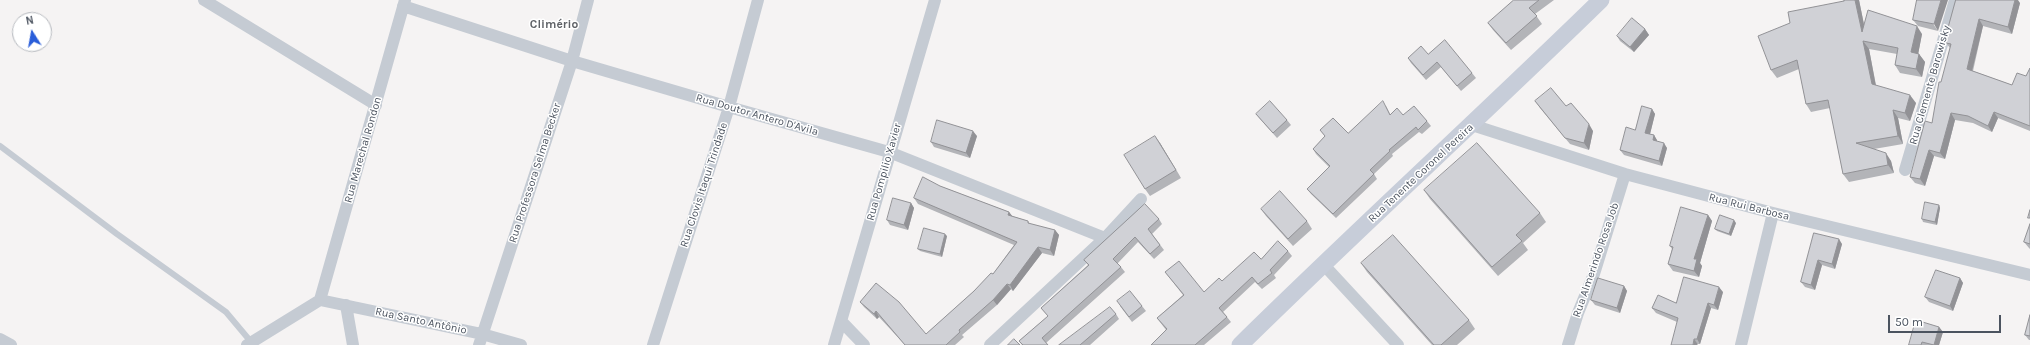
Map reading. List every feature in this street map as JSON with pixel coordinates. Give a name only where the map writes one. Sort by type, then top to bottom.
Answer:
[{"type":"main road","name":"Rua Tenente Coronel Pereira","points":[[1240,345],[1323,264],[1472,125],[1601,0]]},
{"type":"street","points":[[204,0],[376,105]]},
{"type":"street","name":"Rua Professora Selma Becker","points":[[481,340],[572,61],[588,0]]},
{"type":"street","name":"Rua Clovis Itaqui Trindade","points":[[653,345],[729,107],[758,0]]},
{"type":"street","name":"Rua Pompilio Xavier","points":[[834,345],[934,0]]},
{"type":"street","name":"Rua Clemente Barowisky","points":[[1905,170],[1956,0]]},
{"type":"street","name":"Rua Marechal Rondon","points":[[320,300],[404,3]]},
{"type":"street","name":"Rua Doutor Antero D'Avila","points":[[404,3],[572,61],[889,152],[1105,238]]},
{"type":"street","name":"Rua Rui Barbosa","points":[[1472,125],[1625,174],[1773,213],[2030,275]]},
{"type":"street","name":"Rua Almerindo Rosa Job","points":[[1568,345],[1578,313],[1594,274],[1625,174]]},
{"type":"street","points":[[990,345],[1105,238],[1141,199]]},
{"type":"street","points":[[1741,345],[1773,213]]},
{"type":"street","points":[[1323,264],[1386,339],[1398,345]]},
{"type":"street","points":[[249,344],[320,300]]},
{"type":"street","name":"Rua Santo Antônio","points":[[320,300],[346,305],[481,340],[522,345]]},
{"type":"street","points":[[346,305],[353,345]]},
{"type":"street","points":[[841,321],[864,345]]},
{"type":"street","points":[[0,339],[11,345]]},
{"type":"lane","points":[[0,146],[117,234],[226,312],[249,344]]},
{"type":"building","points":[[1514,0],[1539,0],[1529,8],[1537,16],[1506,43],[1488,23]]},
{"type":"building","points":[[1844,0],[1855,0],[1862,32],[1868,10],[1917,26],[1911,52],[1919,54],[1916,69],[1895,65],[1898,48],[1863,41],[1872,84],[1910,95],[1905,113],[1893,110],[1898,136],[1856,143],[1886,153],[1888,165],[1843,174],[1828,100],[1806,104],[1797,60],[1771,70],[1758,36],[1790,23],[1788,12]]},
{"type":"building","points":[[1917,0],[1941,0],[1934,24],[1913,20]]},
{"type":"building","points":[[1956,0],[2015,0],[2008,27],[1979,19],[1967,69],[2012,85],[2017,73],[2026,76],[2030,68],[2030,126],[1994,112],[1988,126],[1968,116],[1951,113],[1940,153],[1929,150],[1920,179],[1910,177],[1925,121],[1932,123],[1939,82],[1941,82],[1951,44],[1946,43],[1948,28]]},
{"type":"building","points":[[1632,18],[1645,29],[1630,47],[1617,36]]},
{"type":"building","points":[[1445,40],[1472,73],[1457,86],[1437,62],[1423,75],[1408,58],[1421,46],[1428,54]]},
{"type":"building","points":[[1551,88],[1566,106],[1571,103],[1589,124],[1584,143],[1565,138],[1535,101]]},
{"type":"building","points":[[1270,101],[1287,120],[1273,133],[1256,114]]},
{"type":"building","points":[[1383,101],[1390,115],[1397,108],[1403,115],[1414,106],[1427,121],[1418,130],[1416,127],[1389,150],[1390,151],[1370,170],[1374,174],[1333,214],[1307,189],[1330,166],[1313,149],[1325,136],[1320,130],[1333,118],[1348,133]]},
{"type":"building","points":[[1642,106],[1652,109],[1645,133],[1654,135],[1653,140],[1664,143],[1659,161],[1620,150],[1626,127],[1635,130]]},
{"type":"building","points":[[937,120],[973,131],[966,153],[931,142]]},
{"type":"building","points":[[1155,136],[1176,170],[1145,189],[1124,155]]},
{"type":"building","points":[[1477,143],[1540,213],[1516,235],[1522,241],[1492,267],[1424,190]]},
{"type":"building","points":[[923,177],[940,186],[1009,212],[1008,215],[1028,221],[1028,223],[1055,230],[1050,250],[1038,247],[1010,285],[1007,284],[993,300],[959,330],[960,332],[946,345],[905,345],[876,311],[874,314],[860,302],[876,283],[899,302],[926,334],[974,291],[991,273],[993,274],[1017,242],[914,198]]},
{"type":"building","points":[[1280,191],[1307,221],[1288,239],[1261,209]]},
{"type":"building","points":[[893,198],[911,203],[904,225],[887,220]]},
{"type":"building","points":[[1925,202],[1939,205],[1935,222],[1922,219]]},
{"type":"building","points":[[1145,204],[1159,219],[1148,229],[1160,245],[1150,254],[1135,237],[1113,259],[1121,267],[1042,338],[1048,345],[1023,345],[1019,341],[1048,316],[1041,308],[1089,265],[1084,260]]},
{"type":"building","points":[[1681,207],[1708,215],[1694,259],[1697,259],[1694,271],[1668,264],[1673,247],[1670,246]]},
{"type":"building","points":[[1720,215],[1734,220],[1729,234],[1715,229]]},
{"type":"building","points":[[2030,224],[2030,244],[2024,242]]},
{"type":"building","points":[[924,228],[945,234],[940,254],[918,249]]},
{"type":"building","points":[[1814,233],[1839,239],[1832,264],[1818,260],[1811,285],[1801,282]]},
{"type":"building","points":[[1393,235],[1469,320],[1441,345],[1434,345],[1361,263]]},
{"type":"building","points":[[1278,241],[1288,251],[1270,270],[1272,273],[1258,284],[1252,277],[1219,308],[1227,317],[1195,345],[1151,345],[1167,329],[1157,318],[1184,295],[1165,272],[1179,261],[1204,292],[1219,278],[1222,281],[1254,252],[1261,259]]},
{"type":"building","points":[[1936,270],[1960,278],[1950,306],[1925,297]]},
{"type":"building","points":[[1684,277],[1719,287],[1714,305],[1708,303],[1697,339],[1694,339],[1693,345],[1671,345],[1678,318],[1652,308],[1658,295],[1676,303]]},
{"type":"building","points":[[1598,278],[1624,286],[1617,308],[1591,300]]},
{"type":"building","points":[[1130,291],[1142,306],[1129,317],[1117,301]]},
{"type":"building","points":[[1110,307],[1116,314],[1080,345],[1059,345]]},
{"type":"building","points":[[2030,315],[2030,336],[2025,335]]},
{"type":"building","points":[[1916,320],[1939,327],[1934,345],[1922,342],[1921,345],[1909,345]]},
{"type":"building","points":[[1014,339],[1020,345],[1008,345]]},
{"type":"district","name":"Climério","points":[[554,25]]}]
